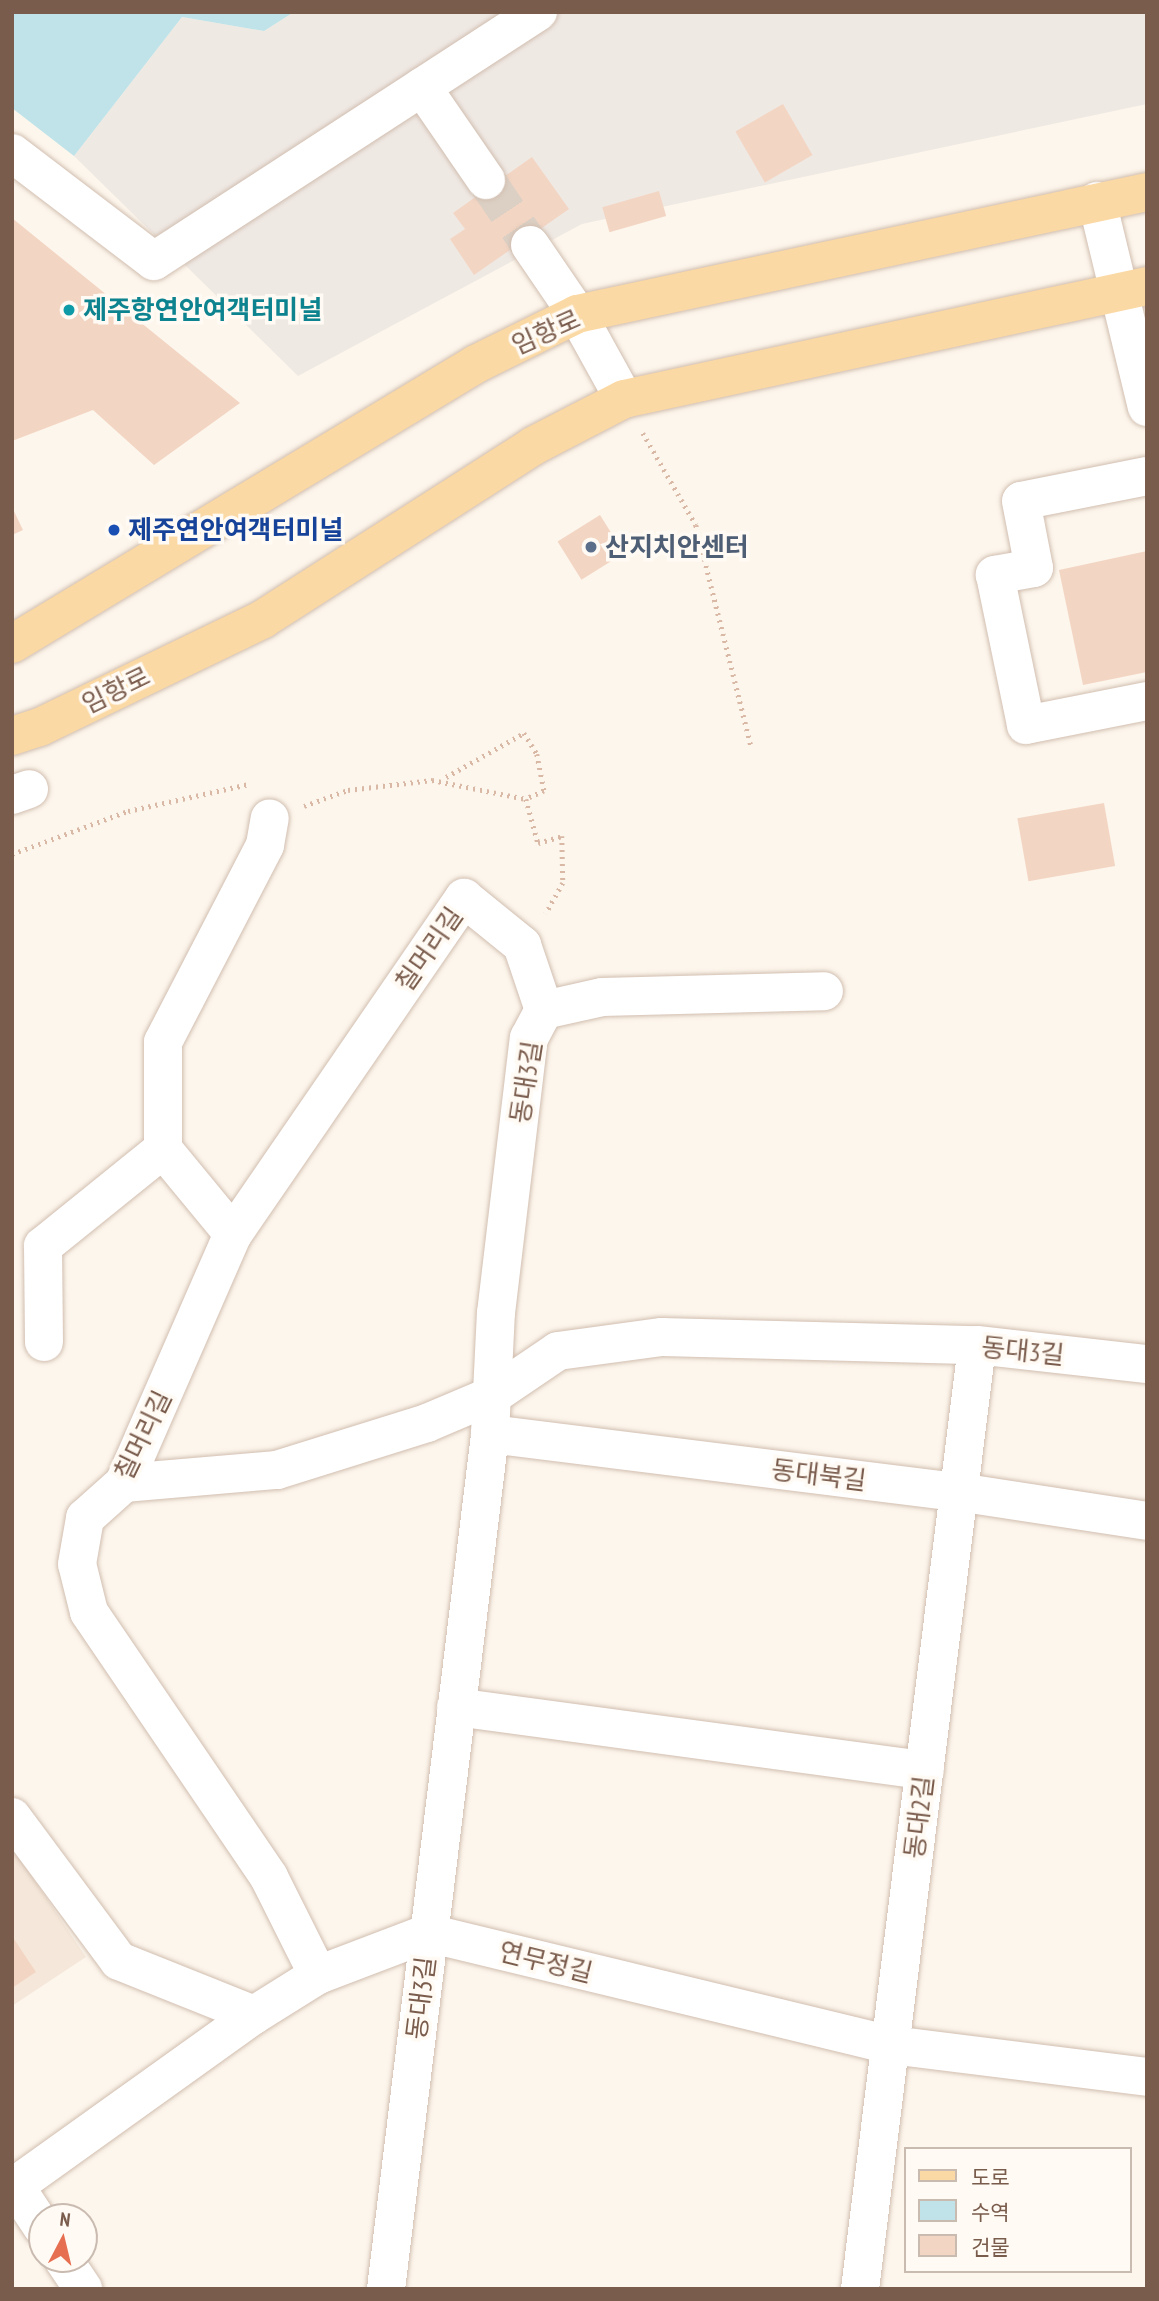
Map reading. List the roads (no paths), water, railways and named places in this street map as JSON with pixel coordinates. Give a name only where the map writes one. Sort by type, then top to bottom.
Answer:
[{"type":"main road","name":"임항로","points":[[12,644],[476,364],[577,314],[1147,192]]},
{"type":"main road","name":"임항로","points":[[12,736],[40,727],[263,619],[533,446],[624,399],[1133,289]]},
{"type":"street","points":[[12,153],[154,261],[422,87],[520,18]]},
{"type":"street","points":[[422,87],[486,180]]},
{"type":"street","points":[[1097,201],[1133,289],[1147,407]]},
{"type":"street","points":[[530,245],[577,314],[624,399]]},
{"type":"street","points":[[1147,476],[1021,501],[1034,568],[995,575],[1026,725],[1147,701]]},
{"type":"street","points":[[233,1234],[163,1149],[163,1042],[265,845],[270,818]]},
{"type":"street","name":"칠머리길","points":[[318,1975],[269,1877],[89,1612],[77,1564],[85,1518],[124,1483],[233,1234],[464,898],[522,945],[544,1010]]},
{"type":"street","name":"동대3길","points":[[386,2289],[490,1434],[496,1313],[529,1038],[544,1010],[602,997],[824,991]]},
{"type":"street","points":[[44,1342],[43,1246],[163,1149]]},
{"type":"street","name":"동대3길","points":[[493,1395],[558,1350],[662,1337],[977,1345],[1147,1363]]},
{"type":"street","name":"동대2길","points":[[860,2289],[977,1345]]},
{"type":"street","points":[[124,1483],[277,1471],[427,1423],[493,1395]]},
{"type":"street","name":"동대북길","points":[[490,1434],[958,1492],[1147,1521]]},
{"type":"street","points":[[456,1707],[925,1770]]},
{"type":"street","points":[[12,1817],[119,1961],[254,2015]]},
{"type":"street","points":[[28,2208],[13,2187],[254,2015],[318,1975],[428,1933]]},
{"type":"street","name":"연무정길","points":[[428,1933],[891,2045],[1147,2077]]},
{"type":"street","points":[[72,2273],[83,2289]]},
{"type":"water","points":[[12,12],[294,12],[264,31],[182,17],[74,156],[12,108]]},
{"type":"tunnel","points":[[486,180],[530,245]]},
{"type":"place","name":"제주항연안여객터미널","points":[[69,310]]},
{"type":"place","name":"제주연안여객터미널","points":[[114,530]]},
{"type":"place","name":"산지치안센터","points":[[591,547]]}]
